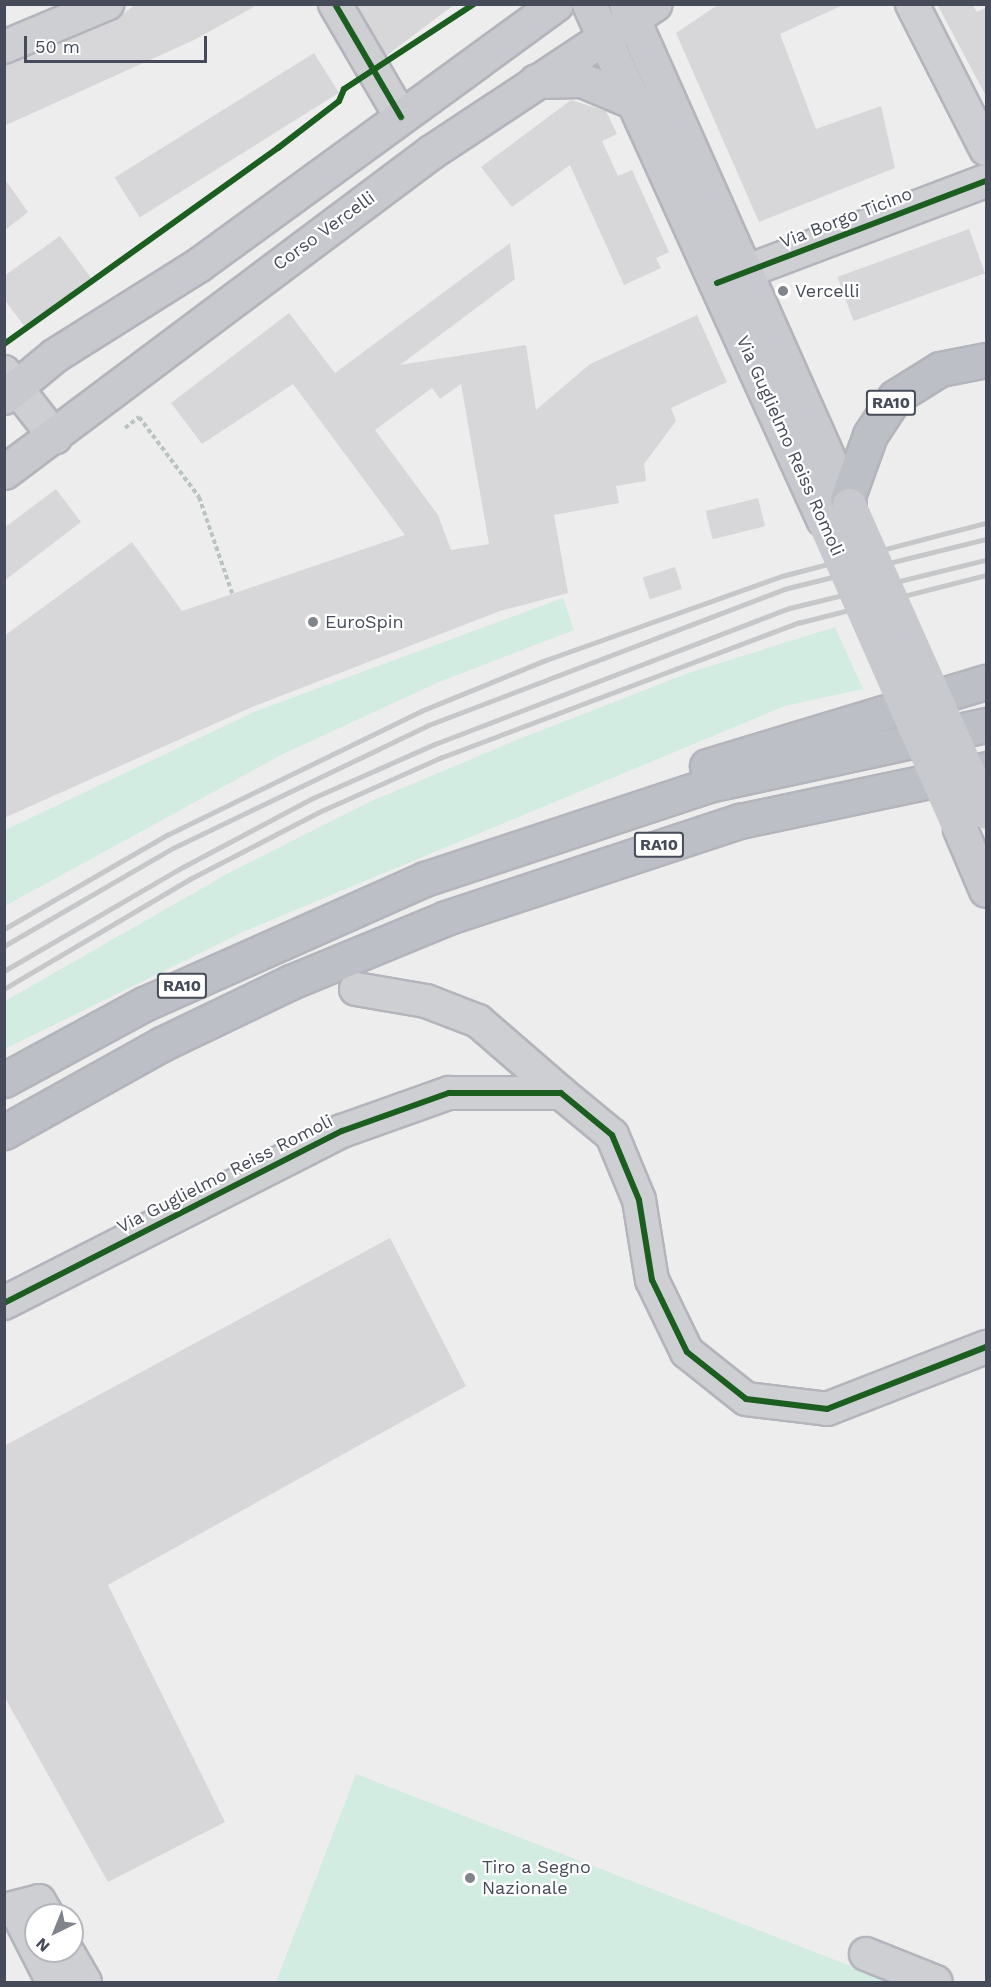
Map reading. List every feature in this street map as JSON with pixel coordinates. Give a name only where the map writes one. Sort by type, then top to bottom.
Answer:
[{"type":"highway","name":"RA10","points":[[840,508],[870,435],[895,398],[940,369],[987,360]]},
{"type":"highway","name":"RA10","points":[[4,1080],[144,1004],[338,914],[597,818],[733,756],[987,682]]},
{"type":"highway","name":"RA10","points":[[597,818],[749,774],[987,725]]},
{"type":"highway","name":"RA10","points":[[4,1132],[183,1033],[343,959],[446,918],[740,821],[987,769]]},
{"type":"main road","points":[[8,385],[198,265],[556,4]]},
{"type":"main road","name":"Via Guglielmo Reiss Romoli","points":[[589,4],[636,103],[731,277],[840,508],[973,821],[987,890]]},
{"type":"main road","name":"Via Guglielmo Reiss Romoli","points":[[638,9],[731,277]]},
{"type":"main road","name":"Corso Vercelli","points":[[4,472],[55,437],[169,345],[638,9]]},
{"type":"main road","points":[[536,81],[582,80],[636,103]]},
{"type":"street","points":[[4,47],[107,4]]},
{"type":"street","points":[[335,4],[401,117]]},
{"type":"street","points":[[912,4],[987,149]]},
{"type":"street","name":"Via Borgo Ticino","points":[[731,277],[987,181]]},
{"type":"street","points":[[8,385],[55,437]]},
{"type":"street","points":[[356,989],[426,1001],[478,1021],[612,1135],[639,1200],[652,1280],[687,1352],[746,1399],[827,1409],[987,1347]]},
{"type":"street","name":"Via Guglielmo Reiss Romoli","points":[[4,1303],[342,1131],[449,1093],[561,1093]]},
{"type":"street","points":[[10,1909],[24,1931]]},
{"type":"street","points":[[866,1954],[936,1983]]},
{"type":"street","points":[[43,1963],[53,1983]]},
{"type":"street","points":[[74,1963],[85,1983]]},
{"type":"path","points":[[125,428],[139,417],[199,497],[232,593]]},
{"type":"green space","points":[[563,598],[574,630],[439,682],[283,754],[5,906],[5,830],[256,711]]},
{"type":"green space","points":[[835,627],[863,689],[785,706],[245,931],[5,1049],[5,1001],[225,875],[367,803],[519,739],[691,672]]},
{"type":"green space","name":"Tiro a Segno Nazionale","points":[[356,1774],[892,1982],[276,1982]]},
{"type":"building","points":[[136,4],[259,4],[194,40],[4,126],[4,65],[114,21]]},
{"type":"building","points":[[356,4],[455,4],[386,56]]},
{"type":"building","points":[[719,4],[845,4],[780,34],[816,129],[881,106],[895,168],[759,222],[676,33]]},
{"type":"building","points":[[937,4],[972,4],[977,12],[987,7],[987,98]]},
{"type":"building","points":[[314,53],[339,93],[140,217],[115,178]]},
{"type":"building","points":[[571,100],[606,111],[617,134],[602,141],[618,176],[632,170],[669,252],[656,258],[661,268],[624,285],[570,165],[512,207],[481,167]]},
{"type":"building","points":[[4,178],[28,212],[4,231]]},
{"type":"building","points":[[969,229],[985,273],[854,321],[837,277]]},
{"type":"building","points":[[60,236],[91,278],[25,327],[4,299],[4,276]]},
{"type":"building","points":[[510,243],[515,279],[400,365],[526,345],[536,410],[590,364],[697,315],[727,382],[671,408],[676,421],[644,464],[646,481],[616,486],[619,503],[554,515],[568,593],[500,611],[252,707],[4,818],[4,636],[132,542],[182,611],[405,535],[293,384],[202,444],[171,403],[289,313],[335,373]],"holes":[[[461,384],[489,544],[451,550],[438,515],[375,430],[432,388],[440,399]]]},
{"type":"building","points":[[56,489],[81,522],[4,581],[4,528]]},
{"type":"building","points":[[758,498],[765,526],[713,539],[706,511]]},
{"type":"building","points":[[675,567],[682,589],[650,599],[643,578]]},
{"type":"building","points":[[390,1238],[466,1386],[108,1585],[225,1822],[108,1882],[4,1696],[4,1446]]},
{"type":"railway","points":[[4,929],[167,835],[421,711],[546,660],[782,576],[986,523]]},
{"type":"railway","points":[[4,946],[173,848],[426,726],[784,589],[986,539]]},
{"type":"railway","points":[[4,971],[183,867],[313,798],[435,744],[790,608],[986,560]]},
{"type":"railway","points":[[4,989],[190,879],[319,812],[440,758],[798,623],[986,575]]},
{"type":"cycle path","points":[[335,4],[401,117]]},
{"type":"cycle path","points":[[4,344],[278,148],[339,101],[344,89],[474,4]]},
{"type":"cycle path","points":[[717,283],[986,181]]},
{"type":"cycle path","points":[[4,1303],[342,1131],[449,1093],[561,1093],[612,1135],[639,1200],[652,1280],[687,1352],[746,1399],[827,1409],[986,1347]]},
{"type":"place","name":"Vercelli","points":[[783,291]]},
{"type":"place","name":"EuroSpin","points":[[313,622]]},
{"type":"place","name":"Tiro a Segno Nazionale","points":[[470,1878]]}]
